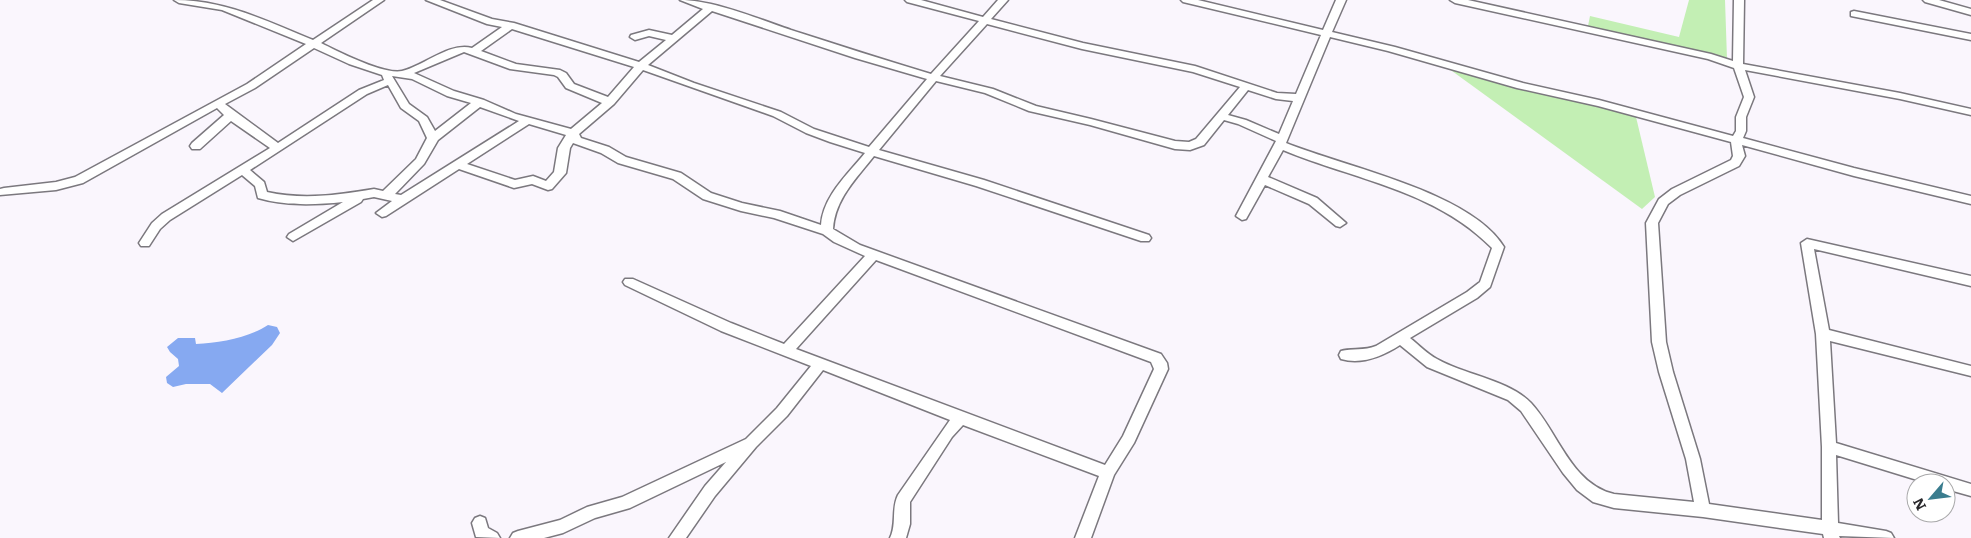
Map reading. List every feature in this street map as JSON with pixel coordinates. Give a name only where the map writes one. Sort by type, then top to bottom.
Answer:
[{"type":"street","points":[[179,0],[224,8],[387,76],[405,106],[423,119],[433,138]]},
{"type":"street","points":[[4,192],[56,186],[79,180],[251,86],[379,0]]},
{"type":"street","points":[[431,0],[490,22],[511,25],[641,66],[690,85],[778,114],[810,131],[1051,206],[1145,238]]},
{"type":"street","points":[[685,0],[765,24],[858,56],[989,91],[1033,109],[1091,122],[1175,146],[1196,145],[1247,85]]},
{"type":"street","points":[[910,0],[1082,46],[1195,69],[1276,96],[1300,98]]},
{"type":"street","points":[[828,231],[828,214],[834,198],[874,151],[906,108],[935,78],[1003,0]]},
{"type":"street","points":[[1186,0],[1391,49],[1520,86],[1599,103],[1736,141],[1971,200]]},
{"type":"street","points":[[1242,216],[1281,142],[1341,0]]},
{"type":"street","points":[[1455,0],[1711,57],[1738,66],[1900,96],[1971,112]]},
{"type":"street","points":[[1704,510],[1693,459],[1666,372],[1660,342],[1652,223],[1663,202],[1676,192],[1735,163],[1739,156],[1736,141],[1741,131],[1741,117],[1749,97],[1738,66],[1739,0]]},
{"type":"street","points":[[1928,0],[1971,12]]},
{"type":"street","points":[[1959,0],[1971,6]]},
{"type":"street","points":[[459,165],[514,184],[533,180],[548,186],[560,173],[564,148],[573,133],[610,102],[641,66],[676,39],[710,8]]},
{"type":"street","points":[[1854,14],[1971,37]]},
{"type":"street","points":[[473,52],[511,25]]},
{"type":"street","points":[[635,36],[649,33],[676,39]]},
{"type":"street","points":[[145,243],[156,226],[166,217],[243,170],[387,76],[403,74],[458,50],[485,55],[514,68],[556,72],[562,75],[570,86],[610,102]]},
{"type":"street","points":[[403,74],[414,76],[451,94],[480,102],[527,121],[573,133]]},
{"type":"street","points":[[386,195],[420,160],[433,138],[480,102]]},
{"type":"street","points":[[219,104],[230,116],[246,125],[277,148]]},
{"type":"street","points":[[196,146],[230,116]]},
{"type":"street","points":[[1220,116],[1242,122],[1315,159],[1425,195],[1464,217],[1490,236],[1498,246],[1486,284],[1472,295],[1427,320],[1377,353],[1365,356],[1346,355]]},
{"type":"street","points":[[382,213],[527,121]]},
{"type":"street","points":[[573,133],[576,140],[598,147],[622,160],[676,176],[707,196],[776,214],[828,231],[838,239],[856,248],[1156,358],[1160,363],[1161,369],[1129,439],[1108,473],[1084,538]]},
{"type":"street","points":[[243,170],[260,185],[262,196],[269,198],[310,200],[361,196],[374,193],[404,200]]},
{"type":"street","points":[[1262,179],[1313,201],[1340,223]]},
{"type":"street","points":[[293,237],[361,196]]},
{"type":"street","points":[[1831,533],[1829,447],[1822,334],[1807,243],[1971,281]]},
{"type":"street","points":[[787,350],[874,254]]},
{"type":"street","points":[[629,282],[726,327],[1108,473]]},
{"type":"street","points":[[1822,334],[1971,371]]},
{"type":"street","points":[[1400,338],[1432,363],[1513,396],[1526,407],[1568,469],[1582,485],[1598,497],[1614,501],[1704,510],[1831,533],[1886,538]]},
{"type":"street","points":[[677,538],[710,490],[751,443],[782,412],[821,363]]},
{"type":"street","points":[[898,538],[904,526],[901,511],[903,500],[947,433],[960,418]]},
{"type":"street","points":[[518,538],[563,526],[592,512],[624,503],[751,443]]},
{"type":"street","points":[[1829,447],[1971,490]]},
{"type":"street","points":[[480,523],[481,532],[492,538]]},
{"type":"green space","points":[[1689,0],[1725,0],[1727,59],[1588,26],[1590,16],[1679,37]]},
{"type":"green space","points":[[1441,63],[1636,117],[1655,197],[1642,209]]},
{"type":"water","points":[[268,325],[277,327],[280,333],[272,345],[222,393],[210,384],[186,384],[173,387],[167,383],[166,377],[179,366],[178,359],[167,347],[178,338],[195,338],[196,344],[215,342],[234,339],[260,330]]}]
